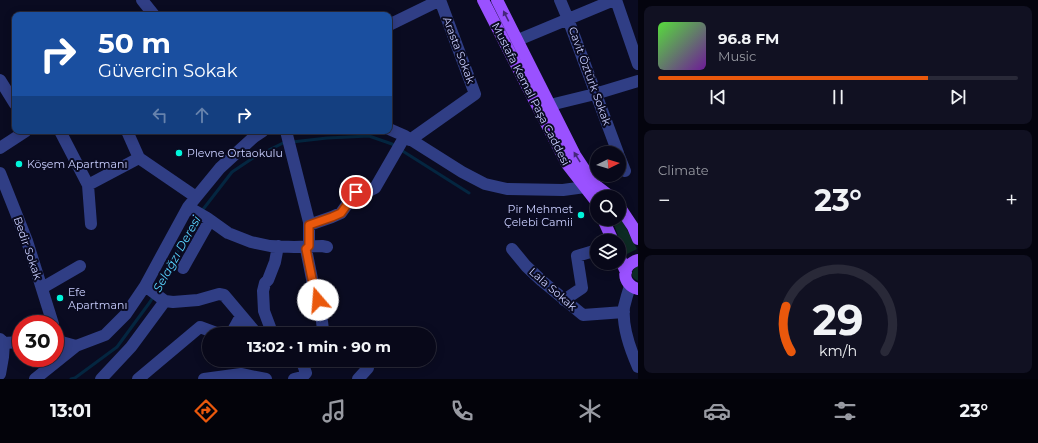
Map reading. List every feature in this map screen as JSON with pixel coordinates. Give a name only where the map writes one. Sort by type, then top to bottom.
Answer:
[{"type":"main road","name":"Mustafa Kemal Paşa Caddesi","points":[[483,0],[567,164],[590,194]]},
{"type":"main road","name":"Mustafa Kemal Paşa Caddesi","points":[[497,0],[575,155],[594,184],[602,190]]},
{"type":"main road","points":[[626,216],[633,227],[638,239]]},
{"type":"main road","points":[[635,289],[626,280],[626,272],[629,265],[638,260]]},
{"type":"street","points":[[141,0],[143,12]]},
{"type":"street","points":[[141,0],[151,12]]},
{"type":"street","points":[[392,24],[440,0]]},
{"type":"street","name":"Arasta Sokak","points":[[403,143],[475,94],[440,0]]},
{"type":"street","name":"Cavit Öztürk Sokak","points":[[560,0],[615,146]]},
{"type":"street","points":[[518,40],[615,0],[638,64]]},
{"type":"street","points":[[0,80],[12,99]]},
{"type":"street","points":[[550,105],[595,94],[638,81]]},
{"type":"street","points":[[392,132],[403,143],[485,184],[507,190],[564,190],[585,187]]},
{"type":"street","points":[[0,148],[21,134]]},
{"type":"street","points":[[62,134],[88,185],[91,224]]},
{"type":"street","points":[[128,134],[138,158],[196,197]]},
{"type":"street","points":[[35,379],[76,346],[105,335],[126,314],[146,287],[196,197],[220,168],[259,134]]},
{"type":"street","points":[[288,139],[309,225],[309,246],[306,249],[314,289],[320,306],[322,327]]},
{"type":"street","points":[[309,225],[341,213],[356,192],[363,194],[374,188],[403,143]]},
{"type":"street","points":[[88,185],[138,158]]},
{"type":"street","name":"Bedir Sokak","points":[[0,173],[27,241],[50,315]]},
{"type":"street","points":[[190,209],[209,219],[228,232],[251,242],[270,246],[327,247]]},
{"type":"street","points":[[183,268],[209,219]]},
{"type":"street","points":[[270,327],[264,311],[263,291],[265,283],[268,280],[275,262],[278,246]]},
{"type":"street","name":"Lala Sokak","points":[[512,249],[526,266],[583,315],[624,312]]},
{"type":"street","points":[[564,300],[582,288],[577,256],[590,252]]},
{"type":"street","points":[[42,288],[80,266]]},
{"type":"street","points":[[146,287],[163,299],[173,302],[198,300],[219,294],[224,295],[251,327]]},
{"type":"street","points":[[635,289],[626,299],[624,324],[638,367]]},
{"type":"street","points":[[101,379],[131,348],[163,299]]},
{"type":"street","points":[[235,327],[241,316]]},
{"type":"street","points":[[138,379],[200,327],[202,328]]},
{"type":"street","points":[[0,374],[2,364],[2,341],[12,342]]},
{"type":"street","points":[[64,341],[76,346]]},
{"type":"street","points":[[358,379],[368,368]]},
{"type":"street","points":[[204,379],[241,374],[266,379]]},
{"type":"street","points":[[294,379],[306,376]]},
{"type":"green space","points":[[615,226],[625,226],[637,249],[626,254],[626,234],[617,234]]},
{"type":"green space","points":[[638,265],[638,281],[633,277],[632,273]]},
{"type":"waterway","name":"Selağzı Deresi","points":[[292,142],[327,138],[369,136],[392,144],[396,147]]},
{"type":"waterway","name":"Selağzı Deresi","points":[[201,212],[232,172],[253,158],[283,143],[287,143]]},
{"type":"waterway","name":"Selağzı Deresi","points":[[401,150],[469,193]]},
{"type":"waterway","name":"Selağzı Deresi","points":[[156,292],[198,216]]},
{"type":"waterway","name":"Selağzı Deresi","points":[[71,379],[75,378],[117,347],[153,297]]},
{"type":"place","name":"Plevne Ortaokulu","points":[[179,153]]},
{"type":"place","name":"Köşem Apartmanı","points":[[19,164]]},
{"type":"place","name":"Pir Mehmet Çelebi Camii","points":[[581,215]]},
{"type":"place","name":"Efe Apartmanı","points":[[60,298]]},
{"type":"route","points":[[318,300],[314,289],[306,249],[309,246],[309,225],[341,213],[356,192]]}]
